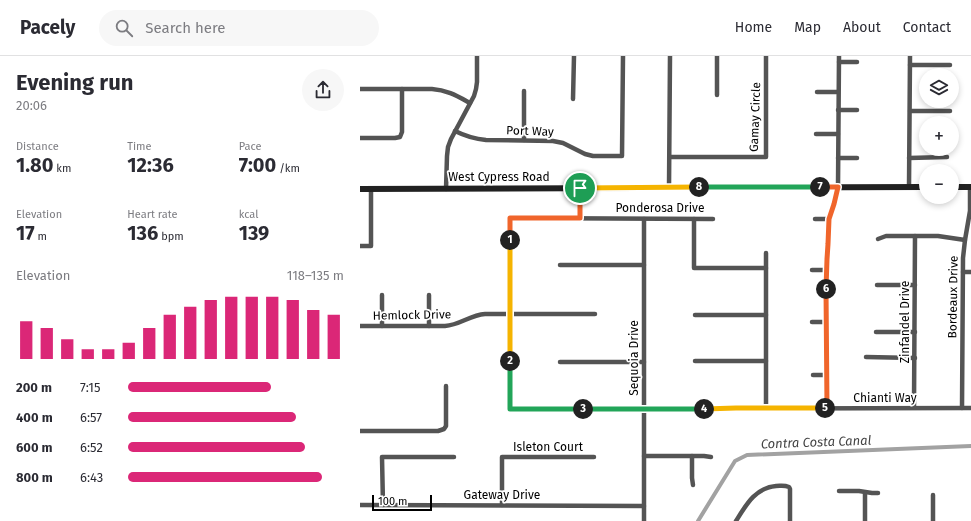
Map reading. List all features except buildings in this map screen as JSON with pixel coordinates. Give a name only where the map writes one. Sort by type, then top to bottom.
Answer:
[{"type":"street","points":[[446,189],[447,151],[451,139],[474,96],[476,89],[477,56]]},
{"type":"street","points":[[573,98],[574,56]]},
{"type":"street","name":"Port Way","points":[[455,131],[469,137],[486,140],[553,141],[563,143],[580,152],[593,156],[622,156],[623,56]]},
{"type":"street","points":[[669,188],[670,56]]},
{"type":"street","points":[[717,56],[717,95]]},
{"type":"street","name":"Gamay Circle","points":[[670,157],[766,157],[766,56]]},
{"type":"street","points":[[827,408],[828,375],[826,270],[829,219],[838,187],[839,56]]},
{"type":"street","points":[[909,187],[910,56]]},
{"type":"street","points":[[839,62],[857,62]]},
{"type":"street","points":[[910,65],[950,65]]},
{"type":"street","points":[[360,89],[441,90],[451,93],[470,103]]},
{"type":"street","points":[[360,138],[400,137],[402,132],[402,89]]},
{"type":"street","points":[[524,91],[524,140]]},
{"type":"street","points":[[817,92],[838,92]]},
{"type":"street","points":[[838,110],[857,110]]},
{"type":"street","points":[[910,111],[950,111]]},
{"type":"street","points":[[816,134],[838,134]]},
{"type":"street","points":[[910,158],[947,157]]},
{"type":"street","points":[[838,158],[857,158]]},
{"type":"street","name":"West Cypress Road","points":[[360,189],[919,187]]},
{"type":"street","points":[[959,187],[971,187]]},
{"type":"street","name":"Bordeaux Drive","points":[[962,408],[963,251],[970,212],[971,187]]},
{"type":"street","points":[[580,188],[580,218]]},
{"type":"street","points":[[360,246],[371,246],[371,189]]},
{"type":"street","name":"Ponderosa Drive","points":[[510,314],[510,218],[713,218]]},
{"type":"street","name":"Sequoia Drive","points":[[644,218],[644,521]]},
{"type":"street","points":[[694,219],[694,268],[766,268]]},
{"type":"street","points":[[815,219],[829,219]]},
{"type":"street","points":[[878,239],[886,236],[938,236],[965,240]]},
{"type":"street","name":"Zinfandel Drive","points":[[914,407],[915,236]]},
{"type":"street","points":[[766,253],[766,408]]},
{"type":"street","points":[[560,265],[644,266]]},
{"type":"street","points":[[812,270],[826,270]]},
{"type":"street","points":[[963,272],[971,272]]},
{"type":"street","points":[[877,285],[915,285]]},
{"type":"street","points":[[382,295],[382,326]]},
{"type":"street","points":[[429,295],[429,326]]},
{"type":"street","name":"Hemlock Drive","points":[[360,326],[445,326],[456,324],[479,314],[595,314]]},
{"type":"street","name":"Chianti Way","points":[[510,314],[510,409],[971,408]]},
{"type":"street","points":[[695,315],[766,315]]},
{"type":"street","points":[[812,322],[826,322]]},
{"type":"street","points":[[876,332],[915,332]]},
{"type":"street","points":[[866,358],[915,358]]},
{"type":"street","points":[[695,361],[766,361]]},
{"type":"street","points":[[560,362],[644,362]]},
{"type":"street","points":[[813,375],[828,375]]},
{"type":"street","points":[[360,431],[444,429],[446,426],[446,386]]},
{"type":"street","points":[[644,456],[711,457]]},
{"type":"street","points":[[692,456],[692,478],[694,485]]},
{"type":"street","points":[[382,505],[382,457],[454,457]]},
{"type":"street","name":"Isleton Court","points":[[502,505],[502,457],[594,457]]},
{"type":"street","points":[[736,521],[751,498],[762,490],[771,487],[786,486],[789,487],[790,492],[790,521]]},
{"type":"street","points":[[839,491],[878,493]]},
{"type":"street","points":[[865,493],[865,521]]},
{"type":"street","points":[[933,495],[933,521]]},
{"type":"street","name":"Gateway Drive","points":[[360,505],[644,506]]},
{"type":"waterway","name":"Contra Costa Canal","points":[[698,521],[735,461],[747,455],[971,446]]},
{"type":"route","points":[[838,187],[829,219],[827,259],[827,408],[510,409],[510,218],[580,218],[580,188],[838,187]]}]
